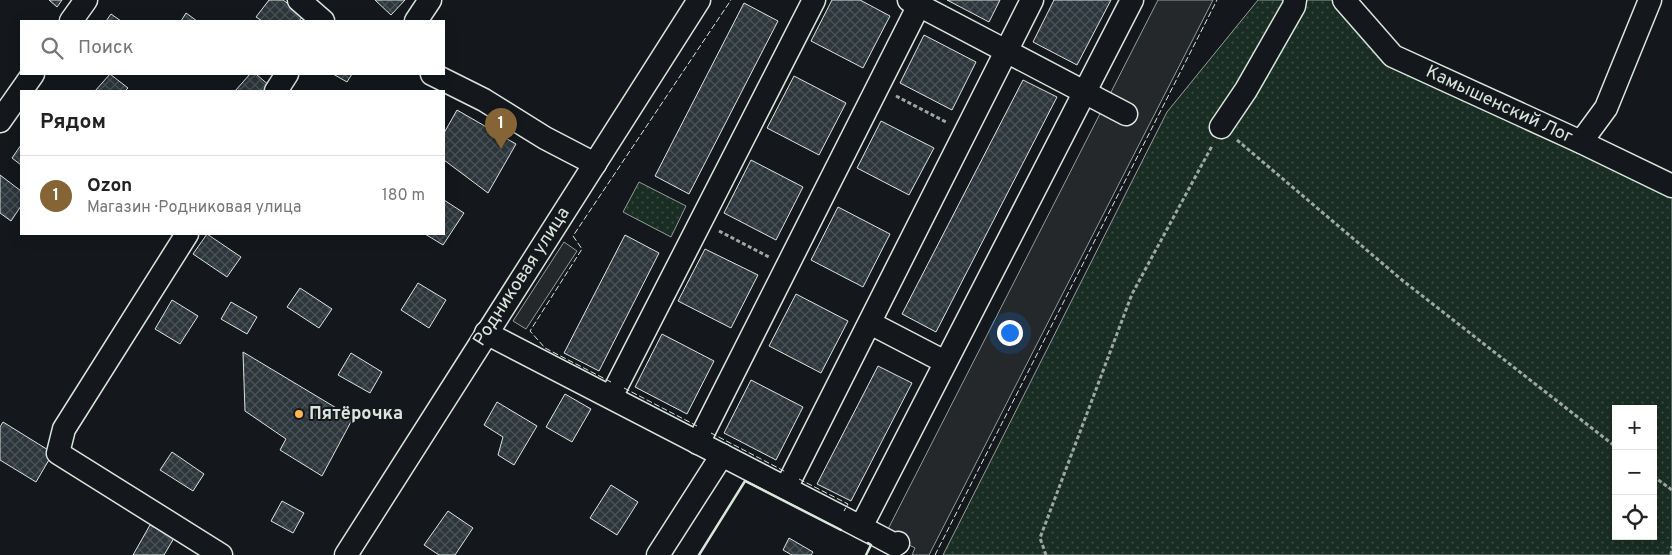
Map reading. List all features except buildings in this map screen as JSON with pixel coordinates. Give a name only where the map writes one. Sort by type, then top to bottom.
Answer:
[{"type":"street","points":[[71,20],[86,0]]},
{"type":"street","points":[[299,0],[320,20]]},
{"type":"street","points":[[417,20],[430,0]]},
{"type":"street","name":"Родниковая улица","points":[[346,555],[699,0]]},
{"type":"street","points":[[611,397],[814,0]]},
{"type":"street","points":[[786,488],[1032,0]]},
{"type":"street","points":[[861,527],[1132,0]]},
{"type":"street","points":[[1221,127],[1246,90],[1294,6],[1295,0]]},
{"type":"street","name":"Камышенский Лог","points":[[1344,0],[1393,56],[1672,186]]},
{"type":"street","points":[[1581,142],[1606,108],[1650,0]]},
{"type":"street","points":[[698,443],[878,87],[914,3],[1126,114]]},
{"type":"street","points":[[22,90],[33,75]]},
{"type":"street","points":[[277,90],[286,75]]},
{"type":"street","points":[[434,75],[484,100],[545,138],[595,164]]},
{"type":"street","points":[[0,121],[20,93]]},
{"type":"street","points":[[185,235],[64,429],[58,453],[221,555]]},
{"type":"street","points":[[870,323],[945,362]]},
{"type":"street","points":[[486,333],[897,544]]},
{"type":"street","points":[[658,555],[722,455]]},
{"type":"path","points":[[878,87],[966,132]]},
{"type":"path","points":[[1046,555],[1040,538],[1132,294],[1221,127],[1402,280],[1612,444]]},
{"type":"path","points":[[700,222],[787,266]]},
{"type":"path","points":[[1657,479],[1672,490]]},
{"type":"path","points":[[1671,555],[1672,546]]},
{"type":"green space","points":[[1258,0],[1344,0],[1393,56],[1672,184],[1672,555],[943,555],[1167,112]]},
{"type":"green space","points":[[639,182],[686,206],[671,237],[623,212]]},
{"type":"shaded area","points":[[1158,0],[1213,0],[929,555],[912,555],[915,548],[886,533]]},
{"type":"shaded area","points":[[564,242],[577,251],[526,329],[513,321]]},
{"type":"fence","points":[[611,382],[545,348],[530,331],[582,249],[573,236],[731,0]]},
{"type":"fence","points":[[935,555],[1217,0]]},
{"type":"fence","points":[[624,388],[697,426]]},
{"type":"fence","points":[[711,433],[786,472]]},
{"type":"fence","points":[[799,479],[848,504],[844,511]]},
{"type":"wall","points":[[699,555],[745,481],[841,530]]},
{"type":"wall","points":[[866,555],[871,545],[868,543]]},
{"type":"place","name":"Ozon","points":[[501,149]]},
{"type":"place","name":"Пятёрочка","points":[[299,414]]}]
